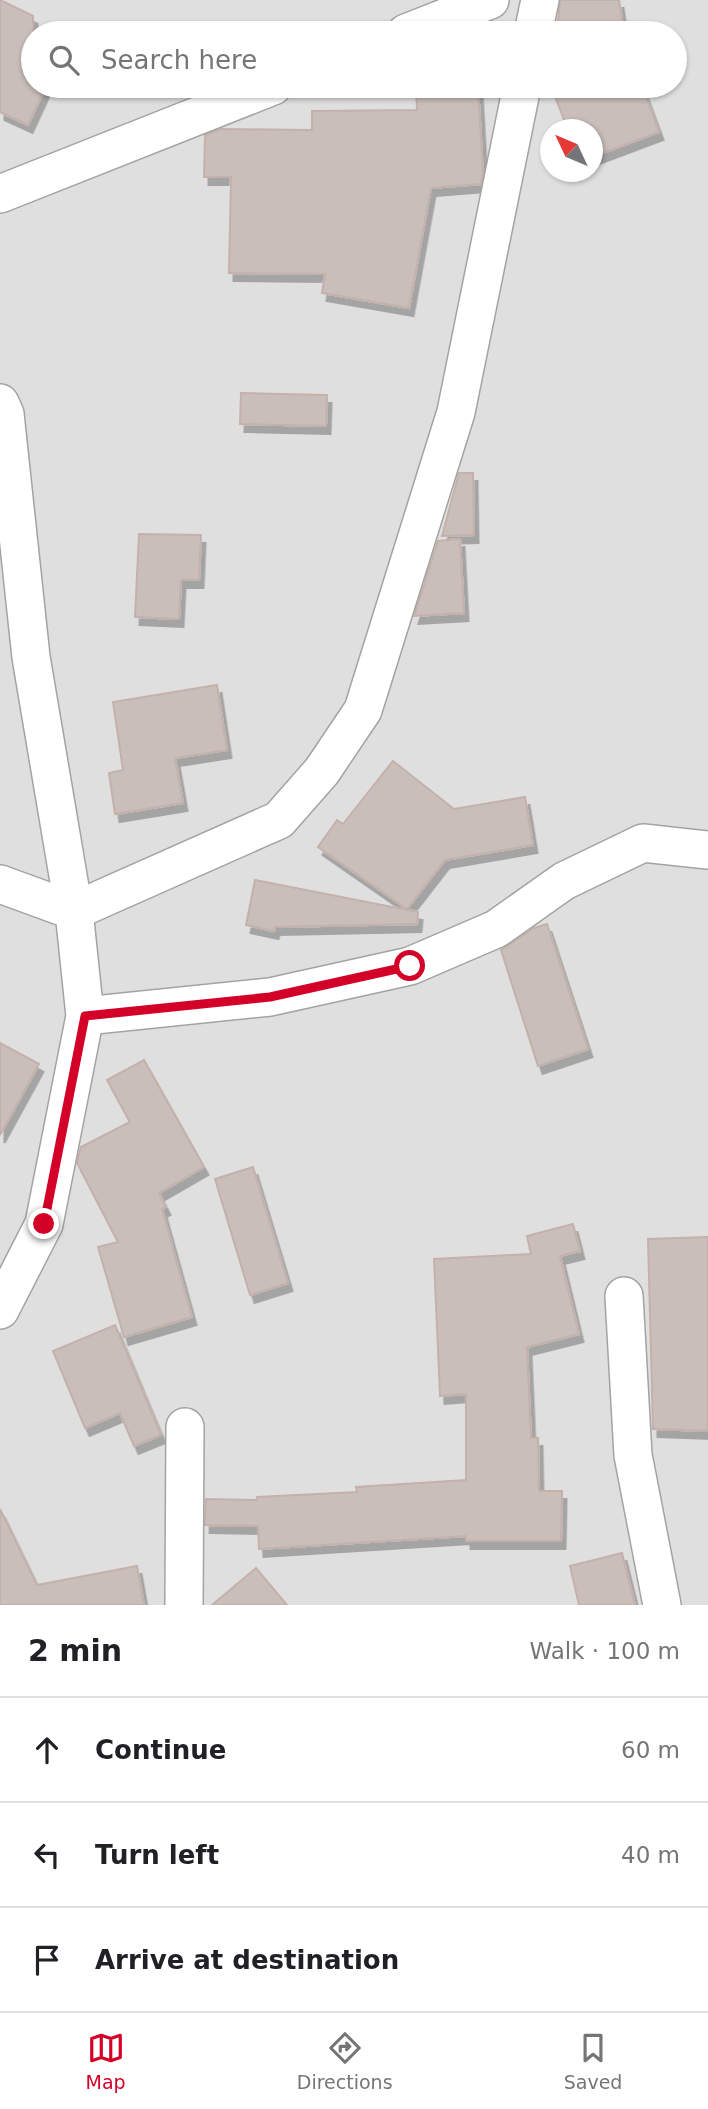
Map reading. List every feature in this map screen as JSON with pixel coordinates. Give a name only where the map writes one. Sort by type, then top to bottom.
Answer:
[{"type":"street","points":[[437,21],[491,0]]},
{"type":"street","points":[[536,21],[540,0]]},
{"type":"street","points":[[0,194],[243,98]]},
{"type":"street","points":[[0,884],[75,911],[279,820],[321,771],[363,710],[456,412],[520,98]]},
{"type":"street","points":[[0,402],[5,414],[31,657],[75,911],[85,1016],[44,1224],[0,1310]]},
{"type":"street","points":[[85,1016],[270,997],[410,966],[496,929],[564,881],[643,843],[708,850]]},
{"type":"street","points":[[624,1296],[633,1455],[662,1605]]},
{"type":"street","points":[[184,1605],[185,1427]]},
{"type":"shaded area","points":[[0,0],[708,0],[708,1605],[0,1605]]},
{"type":"building","points":[[0,0],[33,16],[33,21],[21,21],[21,98],[40,98],[28,125],[0,112]]},
{"type":"building","points":[[560,0],[619,0],[622,21],[558,21]]},
{"type":"building","points":[[416,98],[479,98],[483,174],[481,184],[431,188],[409,308],[322,293],[325,274],[229,273],[231,177],[204,177],[205,135],[221,129],[312,130],[312,111],[417,110]]},
{"type":"building","points":[[556,98],[646,98],[659,132],[603,153],[603,119],[564,119]]},
{"type":"building","points":[[241,393],[327,395],[326,426],[240,424]]},
{"type":"building","points":[[459,473],[473,473],[474,535],[442,536]]},
{"type":"building","points":[[139,534],[201,535],[199,580],[181,580],[179,619],[135,617]]},
{"type":"building","points":[[460,539],[464,613],[414,616],[438,541]]},
{"type":"building","points":[[217,685],[227,750],[175,758],[183,803],[115,814],[109,773],[123,770],[113,702]]},
{"type":"building","points":[[393,761],[454,809],[525,797],[533,845],[445,860],[407,909],[318,847],[337,820],[343,824]]},
{"type":"building","points":[[255,880],[418,912],[417,924],[275,927],[274,931],[246,925]]},
{"type":"building","points":[[547,924],[588,1049],[538,1066],[501,950],[534,928]]},
{"type":"building","points":[[0,1043],[39,1064],[0,1135]]},
{"type":"building","points":[[144,1060],[204,1167],[159,1193],[166,1207],[162,1209],[192,1317],[124,1337],[98,1247],[118,1242],[77,1163],[81,1147],[130,1122],[107,1080]]},
{"type":"building","points":[[253,1167],[288,1283],[250,1295],[215,1179]]},
{"type":"building","points":[[573,1224],[580,1251],[560,1256],[579,1334],[527,1347],[531,1438],[538,1438],[539,1491],[562,1491],[561,1541],[466,1541],[466,1536],[259,1549],[258,1526],[205,1525],[206,1499],[257,1500],[257,1497],[357,1492],[356,1487],[466,1480],[466,1394],[440,1396],[434,1259],[531,1254],[527,1236]]},
{"type":"building","points":[[708,1237],[708,1431],[653,1429],[648,1239]]},
{"type":"building","points":[[115,1325],[161,1435],[134,1446],[120,1413],[85,1428],[53,1351]]},
{"type":"building","points":[[0,1509],[37,1585],[137,1566],[144,1605],[0,1605]]},
{"type":"building","points":[[622,1553],[635,1605],[579,1605],[570,1566]]},
{"type":"building","points":[[256,1568],[287,1605],[212,1605]]},
{"type":"route","points":[[44,1224],[85,1016],[270,997],[410,966]]}]
